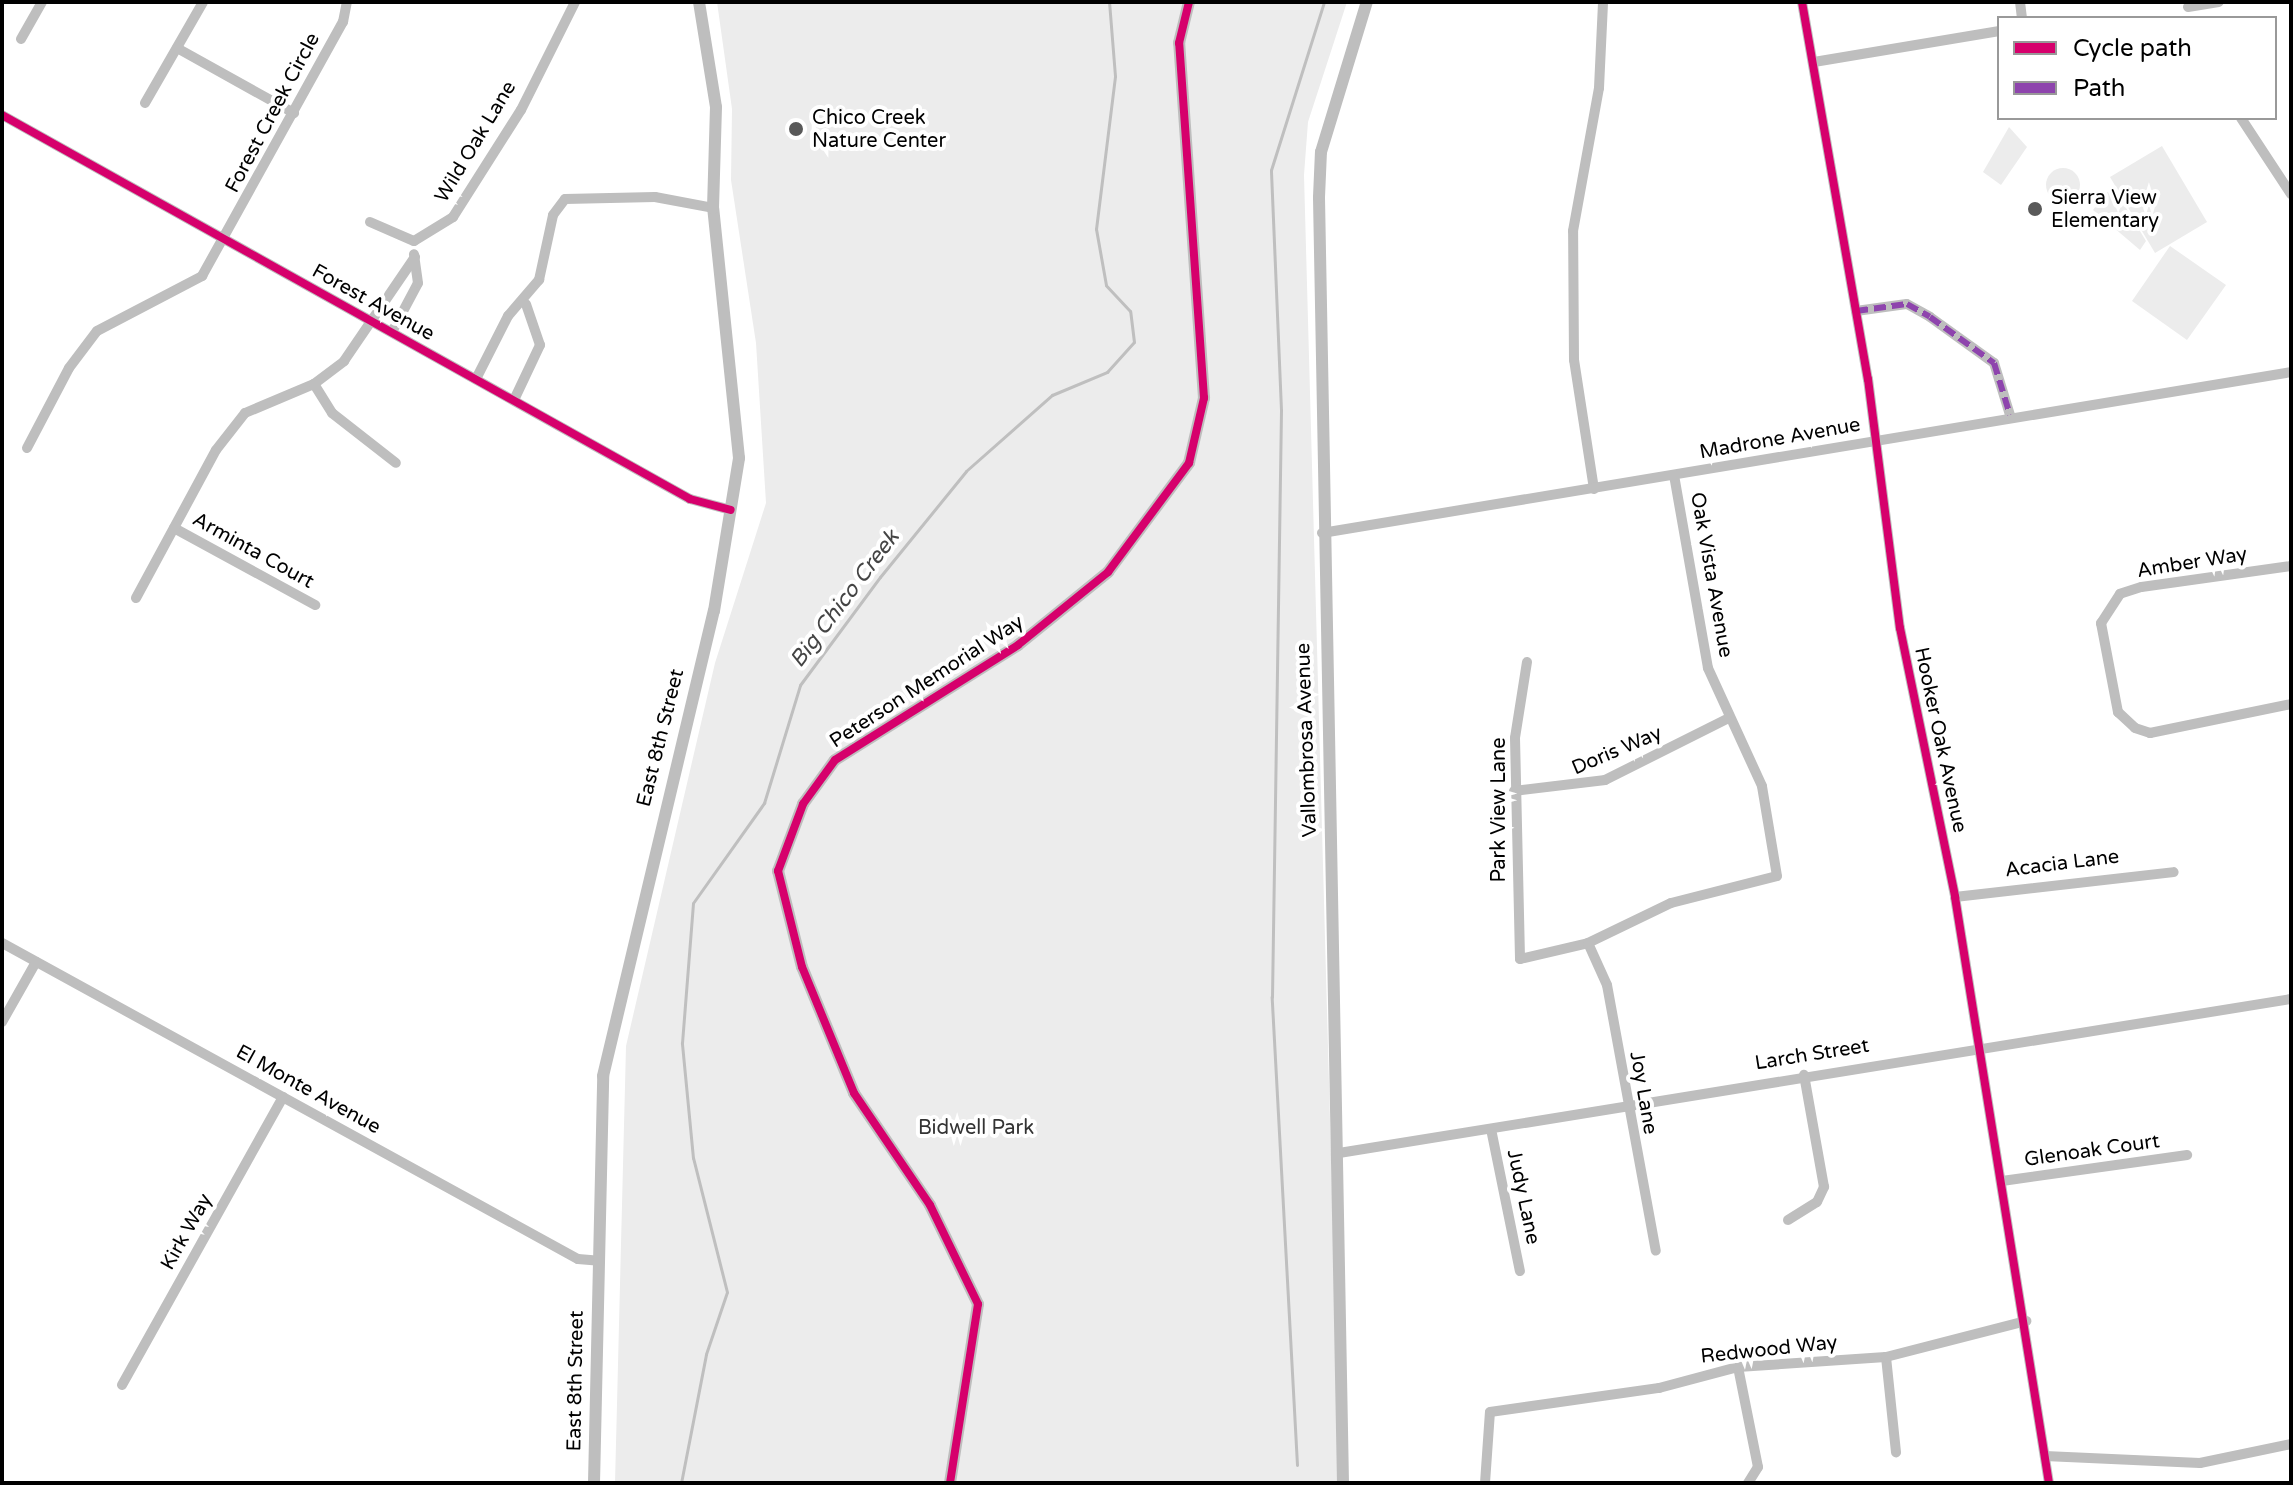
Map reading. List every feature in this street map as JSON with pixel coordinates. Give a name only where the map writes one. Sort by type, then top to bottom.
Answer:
[{"type":"street","points":[[21,39],[42,2]]},
{"type":"street","points":[[145,103],[203,2]]},
{"type":"street","name":"Forest Creek Circle","points":[[27,448],[69,368],[97,331],[202,276],[294,113],[347,2]]},
{"type":"street","name":"Wild Oak Lane","points":[[414,241],[453,217],[521,110],[575,2]]},
{"type":"street","name":"East 8th Street","points":[[594,1483],[599,1261],[611,1024],[714,611],[731,510],[739,429],[713,208],[716,107],[699,2]]},
{"type":"street","name":"Peterson Memorial Way","points":[[950,1483],[978,1304],[930,1205],[854,1093],[802,967],[778,871],[803,804],[835,760],[1018,645],[1108,572],[1189,463],[1204,398],[1179,43],[1189,2]]},
{"type":"street","name":"Vallombrosa Avenue","points":[[1343,1483],[1339,1153],[1322,533],[1321,152],[1367,2]]},
{"type":"street","points":[[1594,489],[1574,360],[1573,231],[1599,88],[1603,2]]},
{"type":"street","name":"Hooker Oak Avenue","points":[[1802,2],[1856,311],[1900,628],[1955,897],[1975,1046],[2026,1321],[2049,1483]]},
{"type":"street","points":[[2187,5],[2219,2]]},
{"type":"street","points":[[1814,62],[1997,31]]},
{"type":"street","points":[[177,48],[294,113]]},
{"type":"street","name":"Forest Avenue","points":[[2,115],[690,499],[731,510]]},
{"type":"street","points":[[2242,120],[2291,194]]},
{"type":"street","points":[[476,379],[508,316],[526,304],[542,274],[556,206],[565,199],[655,197],[713,208]]},
{"type":"street","points":[[370,222],[414,241],[418,283],[392,332]]},
{"type":"street","points":[[136,598],[174,528],[245,413],[314,384],[375,323],[415,257]]},
{"type":"street","points":[[514,400],[540,345],[526,304]]},
{"type":"street","points":[[1856,311],[1907,304],[1930,317],[1994,363],[2010,415]]},
{"type":"street","name":"Madrone Avenue","points":[[1322,533],[1873,442],[2010,415],[2291,372]]},
{"type":"street","points":[[314,384],[332,413],[396,463]]},
{"type":"street","name":"Oak Vista Avenue","points":[[1520,959],[1588,943],[1671,903],[1777,876],[1762,786],[1727,719],[1708,668],[1674,475]]},
{"type":"street","name":"Arminta Court","points":[[174,528],[315,605]]},
{"type":"street","name":"Amber Way","points":[[2291,566],[2141,587],[2120,594],[2101,623],[2118,712],[2135,728],[2150,733],[2291,704]]},
{"type":"street","name":"Park View Lane","points":[[1520,959],[1514,791],[1527,662]]},
{"type":"street","name":"Doris Way","points":[[1514,791],[1605,780],[1727,719]]},
{"type":"street","name":"Acacia Lane","points":[[1955,897],[2174,872]]},
{"type":"street","name":"El Monte Avenue","points":[[2,943],[578,1259],[599,1261]]},
{"type":"street","name":"Joy Lane","points":[[1588,943],[1607,985],[1626,1104],[1656,1251]]},
{"type":"street","points":[[2,1022],[36,962]]},
{"type":"street","name":"Larch Street","points":[[1339,1153],[1975,1046],[2291,999]]},
{"type":"street","points":[[1788,1220],[1817,1202],[1824,1187],[1804,1075]]},
{"type":"street","name":"Kirk Way","points":[[122,1385],[283,1097]]},
{"type":"street","name":"Judy Lane","points":[[1491,1129],[1520,1271]]},
{"type":"street","name":"Glenoak Court","points":[[2002,1181],[2187,1155]]},
{"type":"street","name":"Redwood Way","points":[[1485,1483],[1490,1412],[1659,1388],[1738,1367],[1886,1357],[2026,1321]]},
{"type":"street","points":[[1886,1357],[1896,1452]]},
{"type":"street","points":[[1738,1367],[1758,1467],[1748,1483]]},
{"type":"street","points":[[2045,1456],[2200,1463],[2291,1444]]},
{"type":"green space","name":"Bidwell Park","points":[[717,2],[1347,2],[1308,122],[1304,175],[1340,1483],[615,1483],[626,1046],[715,663],[766,503],[756,343],[731,180],[732,109]]},
{"type":"green space","points":[[2009,127],[2027,147],[2001,185],[1983,172]]},
{"type":"green space","points":[[2162,146],[2207,222],[2155,253],[2110,177]]},
{"type":"green space","points":[[2063,168],[2075,173],[2080,185],[2075,197],[2063,202],[2051,197],[2046,185],[2051,173]]},
{"type":"green space","points":[[2106,192],[2117,193],[2146,241],[2140,250],[2093,210]]},
{"type":"green space","points":[[2170,246],[2226,285],[2187,340],[2132,301]]},
{"type":"waterway","name":"Big Chico Creek","points":[[681,1483],[706,1354],[727,1292],[693,1158],[682,1043],[693,903],[764,803],[800,685],[880,577],[966,471],[1052,395],[1107,372],[1134,342],[1130,311],[1106,285],[1096,229],[1115,76],[1109,2]]},
{"type":"waterway","points":[[1297,1465],[1272,997],[1281,410],[1271,170],[1324,2]]},
{"type":"marked path","points":[[1856,311],[1907,304],[1930,317],[1994,363],[2010,415]]},
{"type":"cycle path","points":[[950,1483],[978,1304],[930,1205],[854,1093],[802,967],[778,871],[803,804],[835,760],[1018,645],[1108,572],[1189,463],[1204,398],[1179,43],[1189,2]]},
{"type":"cycle path","points":[[1802,2],[1868,379],[1900,628],[1955,897],[2049,1483]]},
{"type":"cycle path","points":[[2,115],[690,499],[731,510]]},
{"type":"place","name":"Chico Creek Nature Center","points":[[796,129]]},
{"type":"place","name":"Sierra View Elementary","points":[[2035,209]]}]
